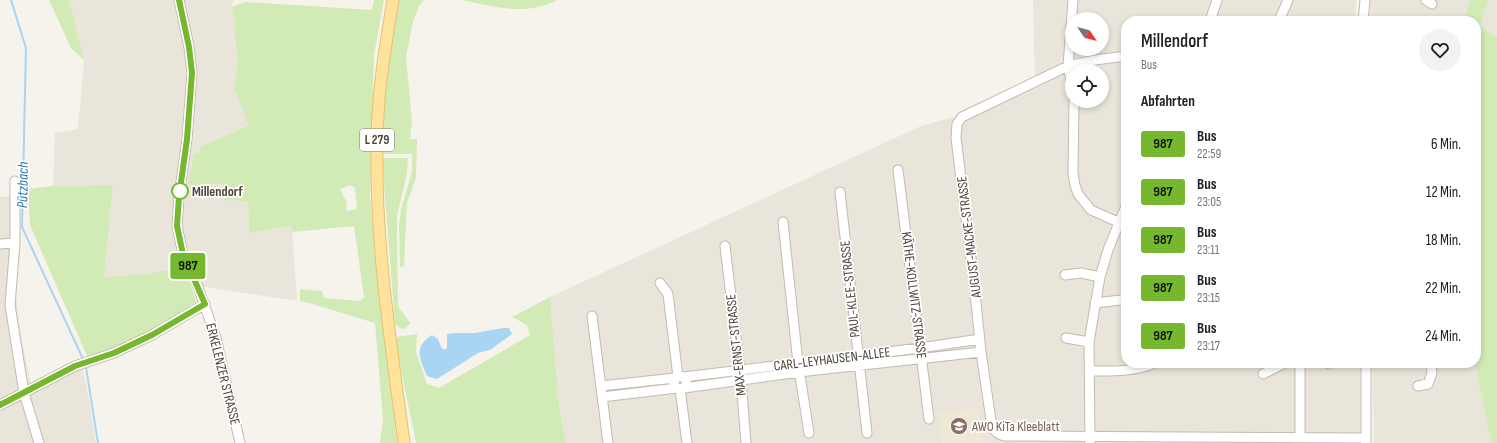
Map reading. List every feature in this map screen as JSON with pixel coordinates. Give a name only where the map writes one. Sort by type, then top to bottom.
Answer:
[{"type":"main road","name":"L 279","points":[[393,0],[379,96],[377,206],[385,295],[404,443]]},
{"type":"street","name":"ERKELENZER STRASSE","points":[[179,0],[189,47],[192,73],[188,134],[179,197],[177,226],[183,254],[205,304],[216,338],[240,443]]},
{"type":"street","points":[[1068,64],[1073,0]]},
{"type":"street","points":[[1215,16],[1217,0]]},
{"type":"street","points":[[1281,16],[1288,0]]},
{"type":"street","points":[[1363,16],[1364,0]]},
{"type":"street","name":"AUGUST-MACKE-STRASSE","points":[[1077,64],[1121,57]]},
{"type":"street","name":"AUGUST-MACKE-STRASSE","points":[[1065,67],[962,117],[957,124],[956,138],[981,352],[992,427],[995,432],[1005,436],[1036,435],[1090,439]]},
{"type":"street","points":[[1074,108],[1073,173],[1078,194],[1091,210],[1118,222]]},
{"type":"street","name":"KÄTHE-KOLLWITZ-STRASSE","points":[[898,170],[929,419]]},
{"type":"street","points":[[15,181],[15,243],[10,305],[24,393],[39,443]]},
{"type":"street","name":"PAUL-KLEE-STRASSE","points":[[840,192],[867,433]]},
{"type":"street","points":[[1121,216],[1100,277],[1089,342],[1090,439],[1273,440],[1300,437],[1366,441],[1366,368]]},
{"type":"street","points":[[783,222],[798,367],[809,433]]},
{"type":"street","points":[[0,244],[15,243]]},
{"type":"street","name":"MAX-ERNST-STRASSE","points":[[725,246],[740,375],[746,443]]},
{"type":"street","points":[[1065,275],[1082,273],[1100,277]]},
{"type":"street","points":[[660,283],[668,294],[679,377],[674,384],[680,388],[687,443]]},
{"type":"street","points":[[1095,303],[1121,300]]},
{"type":"street","points":[[0,405],[84,363],[114,353],[147,338],[205,304]]},
{"type":"street","points":[[592,316],[608,443]]},
{"type":"street","points":[[1066,338],[1089,342]]},
{"type":"street","name":"CARL-LEYHAUSEN-ALLEE","points":[[602,397],[680,388],[740,375],[798,367],[858,355],[980,339]]},
{"type":"street","name":"CARL-LEYHAUSEN-ALLEE","points":[[798,367],[859,365],[981,352]]},
{"type":"street","points":[[1089,371],[1119,372],[1140,368]]},
{"type":"street","points":[[1263,374],[1275,368]]},
{"type":"street","points":[[1300,368],[1300,437]]},
{"type":"street","points":[[1418,386],[1428,384],[1432,373],[1432,368]]},
{"type":"street","name":"CARL-LEYHAUSEN-ALLEE","points":[[601,386],[679,377],[740,375]]},
{"type":"shaded area","points":[[69,0],[233,0],[232,7],[238,63],[235,88],[249,125],[200,147],[188,186],[223,184],[248,201],[249,233],[292,226],[297,301],[191,285],[182,267],[146,274],[104,277],[113,185],[53,186],[55,133],[78,129],[84,60]]},
{"type":"shaded area","points":[[1033,0],[1356,0],[1355,16],[1121,16],[1121,368],[1360,368],[1360,443],[566,443],[559,406],[550,297],[921,126],[957,116],[1035,86]]},
{"type":"shaded area","points":[[1370,0],[1497,0],[1497,443],[1374,443],[1372,368],[1481,368],[1481,16],[1369,16]]},
{"type":"shaded area","points":[[14,196],[15,285],[20,330],[31,385],[79,359],[88,393],[96,443],[0,443],[0,197]]},
{"type":"shaded area","name":"AWO KiTa Kleeblatt","points":[[978,408],[978,432],[980,432],[984,443],[942,443],[939,413]]},
{"type":"green space","points":[[49,0],[69,0],[84,60],[71,48]]},
{"type":"green space","points":[[374,0],[384,0],[374,55],[370,197],[374,246],[397,443],[380,443],[383,419],[375,323],[300,301],[300,289],[322,291],[324,298],[360,301],[364,297],[354,226],[293,232],[291,226],[249,233],[248,201],[224,200],[223,184],[188,186],[194,154],[199,153],[200,147],[249,125],[234,88],[238,63],[232,7],[245,2],[372,10]],"holes":[[[350,185],[355,188],[357,209],[346,211],[347,203],[340,189]]]},
{"type":"green space","points":[[397,0],[424,0],[419,6],[413,22],[406,57],[412,121],[410,139],[417,139],[416,178],[407,203],[404,266],[400,267],[399,225],[401,210],[412,171],[412,154],[383,154],[385,68]]},
{"type":"green space","points":[[461,0],[557,0],[533,8],[510,9]]},
{"type":"green space","points":[[1471,0],[1488,0],[1481,23],[1481,16],[1465,16]]},
{"type":"green space","points":[[1481,27],[1497,38],[1497,443],[1491,442],[1476,368],[1481,368]]},
{"type":"green space","points":[[382,158],[408,158],[407,174],[397,215],[398,306],[410,323],[405,329],[400,328],[395,324]]},
{"type":"green space","points":[[113,185],[104,277],[146,274],[182,267],[191,285],[196,302],[150,333],[109,351],[88,358],[30,225],[28,189],[53,186]]},
{"type":"green space","points":[[550,297],[559,406],[566,443],[416,443],[398,355],[397,337],[417,334],[416,352],[427,384],[439,388],[530,335],[527,325],[512,317]]},
{"type":"water","points":[[509,328],[512,334],[490,350],[478,353],[437,379],[427,376],[420,359],[420,349],[422,344],[432,335],[438,339],[444,350],[447,348],[447,334],[475,333]]},
{"type":"waterway","name":"Pützbach","points":[[11,0],[26,48],[22,227],[83,359]]},
{"type":"waterway","name":"Pützbach","points":[[86,367],[98,443]]},
{"type":"bus line","name":"987","points":[[0,405],[75,366],[114,353],[137,343],[205,304],[183,254],[177,226],[179,197],[187,139],[192,73],[189,47],[179,0]]},
{"type":"place","name":"Millendorf","points":[[180,191]]},
{"type":"place","name":"AWO KiTa Kleeblatt","points":[[959,426]]}]
